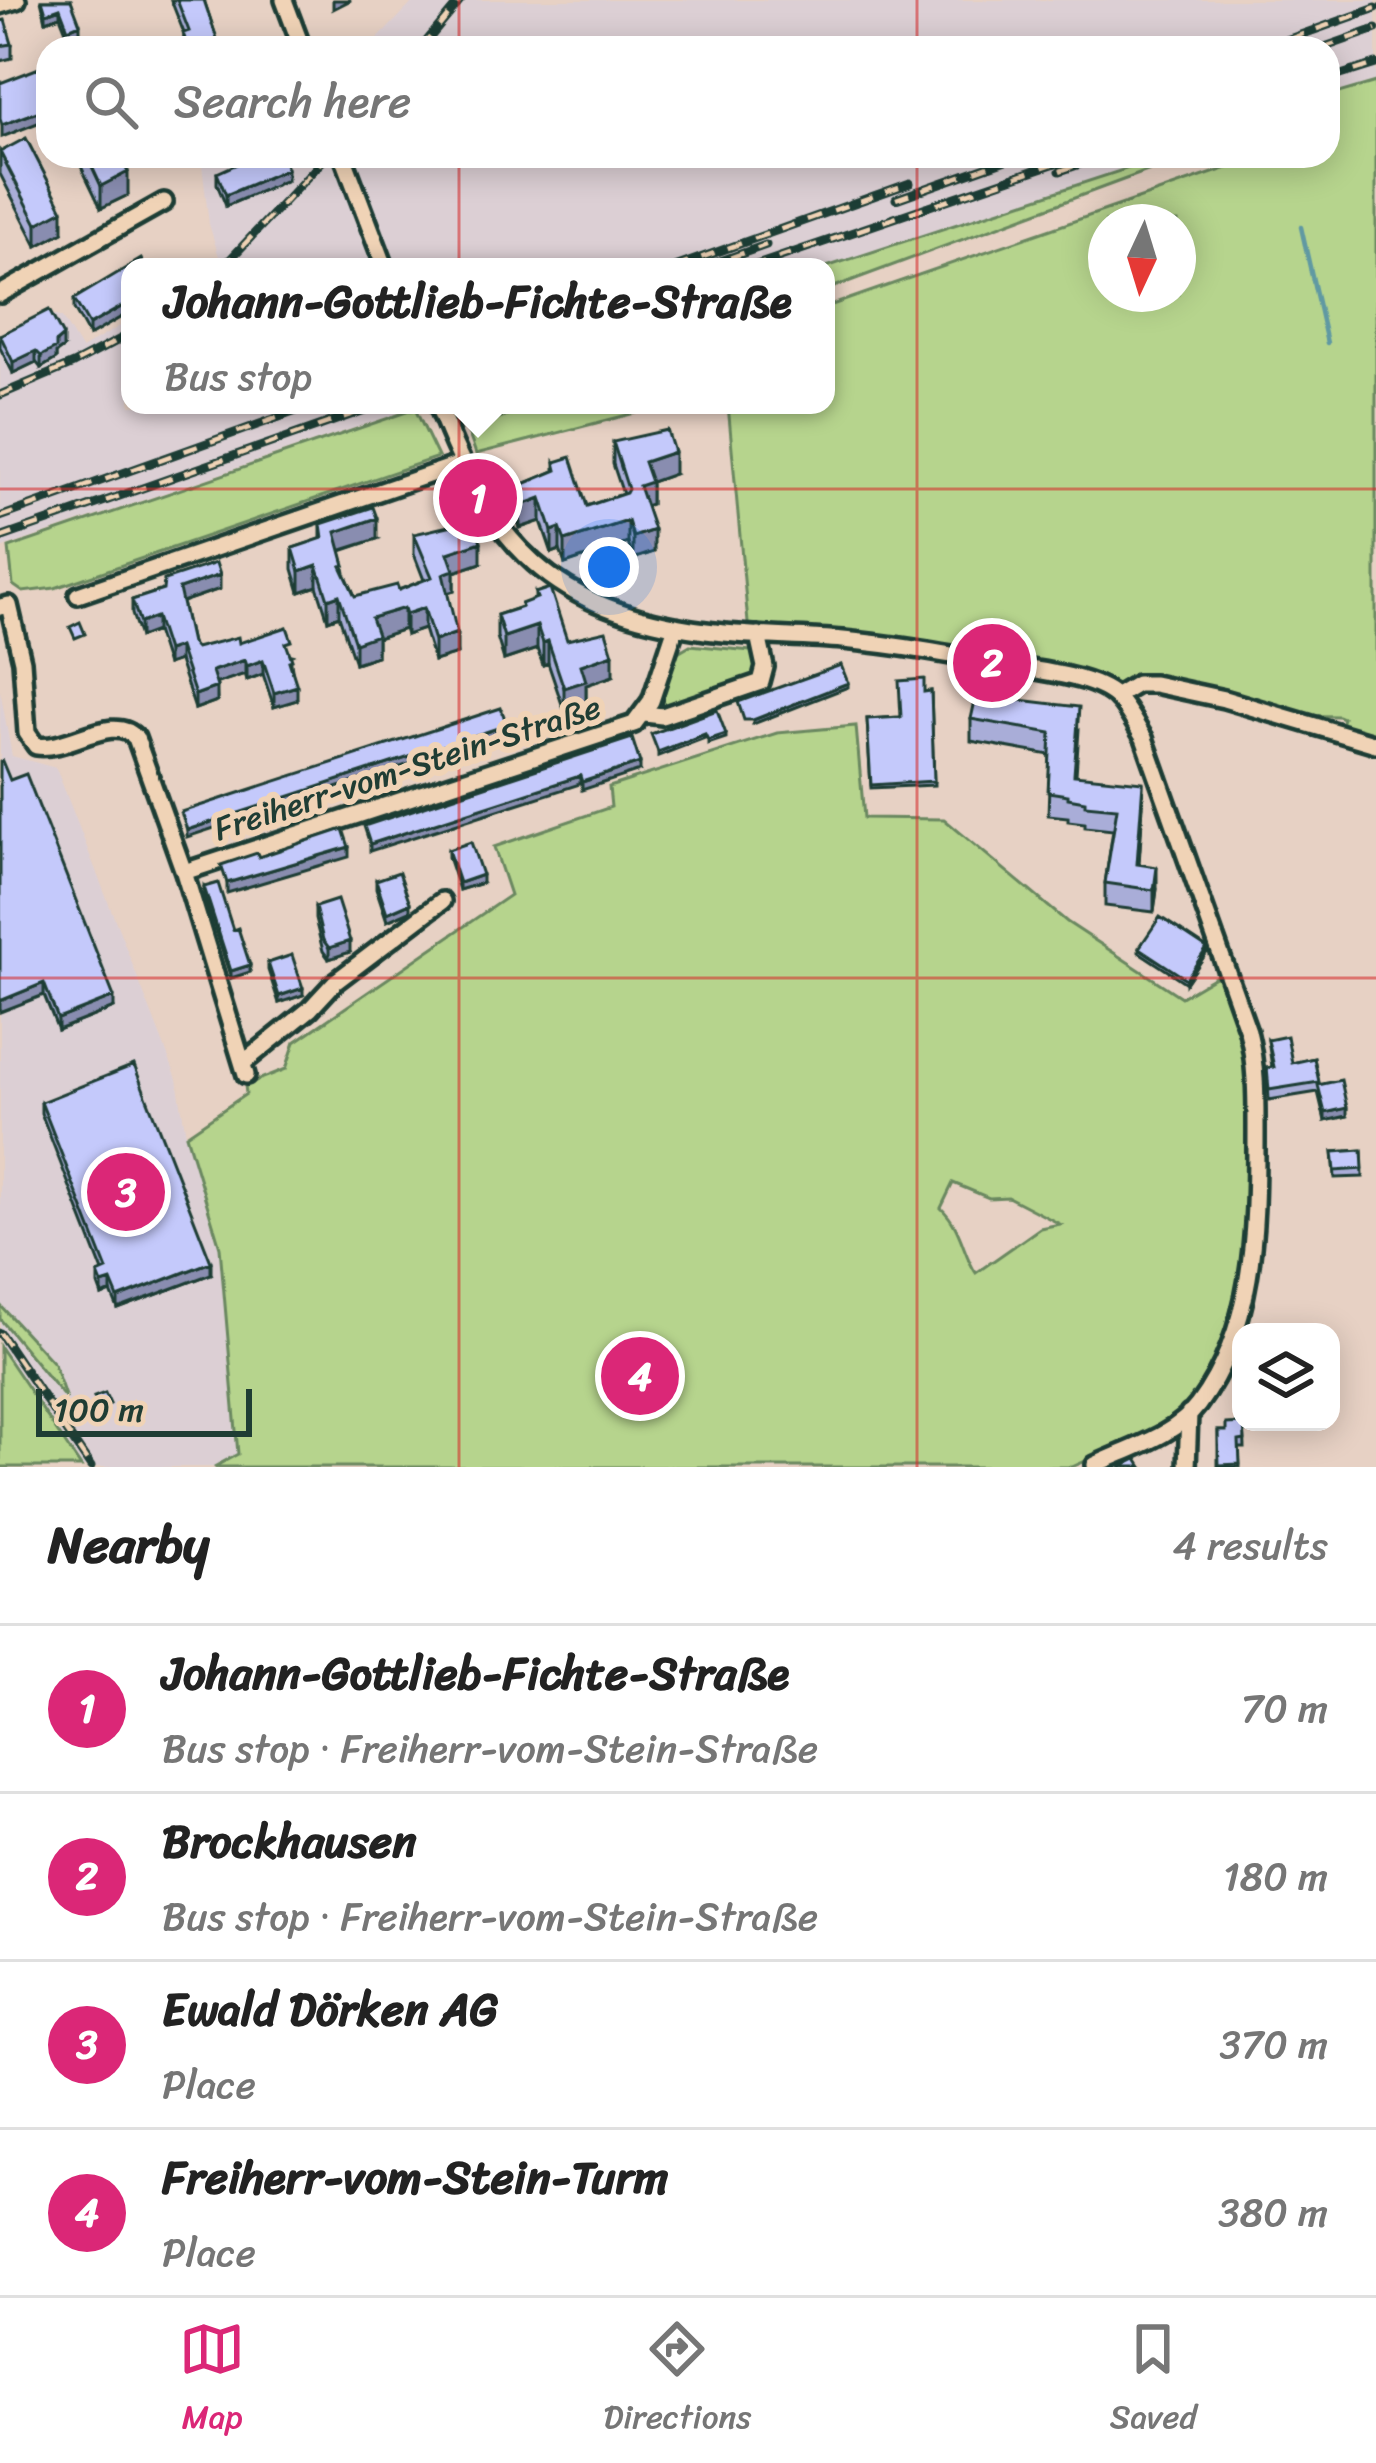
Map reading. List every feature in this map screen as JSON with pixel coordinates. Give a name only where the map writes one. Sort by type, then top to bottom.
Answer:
[{"type":"street","points":[[0,5],[17,0]]},
{"type":"street","points":[[284,0],[298,36]]},
{"type":"street","points":[[348,168],[382,258]]},
{"type":"street","points":[[0,294],[164,202]]},
{"type":"street","points":[[441,414],[478,498],[520,553],[556,582],[599,604],[676,626],[888,645],[1060,676],[1096,685],[1117,697],[1144,738],[1256,1062],[1256,1205],[1245,1296],[1225,1358],[1189,1414],[1175,1426],[1095,1465]]},
{"type":"street","points":[[78,595],[457,456]]},
{"type":"street","name":"Freiherr-vom-Stein-Straße","points":[[0,607],[9,605],[22,661],[27,733],[36,746],[64,746],[116,727],[128,729],[136,738],[184,872],[244,1069],[335,982],[442,901]]},
{"type":"street","name":"Freiherr-vom-Stein-Straße","points":[[184,872],[634,724],[645,714],[676,626]]},
{"type":"street","name":"Freiherr-vom-Stein-Straße","points":[[645,714],[662,716],[761,682],[765,667],[758,635]]},
{"type":"street","points":[[1117,697],[1137,685],[1154,684],[1376,744]]},
{"type":"street","points":[[1187,1467],[1189,1414]]},
{"type":"shaded area","points":[[415,0],[1376,0],[1376,82],[1340,92],[1340,36],[380,36]]},
{"type":"shaded area","points":[[202,168],[1128,168],[835,264],[835,258],[219,258],[209,224]]},
{"type":"shaded area","points":[[54,315],[62,318],[81,349],[121,325],[121,414],[396,414],[0,549],[0,339]]},
{"type":"shaded area","points":[[0,690],[12,756],[56,768],[177,1079],[186,1135],[217,1231],[229,1321],[238,1455],[214,1467],[81,1467],[0,1347],[0,1319],[63,1395],[53,1364],[0,1305]]},
{"type":"green space","points":[[1376,82],[1376,736],[1340,727],[1343,718],[1338,716],[1280,715],[1154,684],[1117,696],[1060,676],[749,634],[729,414],[835,414],[835,304],[1088,216],[1088,312],[1196,312],[1196,204],[1123,204],[1227,168],[1340,168],[1340,92]]},
{"type":"green space","points":[[1129,168],[1150,170],[835,287],[835,264]]},
{"type":"green space","points":[[400,414],[417,414],[438,457],[55,588],[23,592],[13,585],[9,548]]},
{"type":"green space","points":[[511,414],[631,414],[476,454],[467,429]]},
{"type":"green space","points":[[690,645],[751,651],[759,664],[756,677],[664,707],[661,701],[678,652]]},
{"type":"green space","points":[[856,726],[864,818],[944,819],[1067,922],[1181,997],[1220,974],[1247,1031],[1252,1250],[1224,1358],[1176,1420],[1072,1467],[214,1467],[238,1454],[220,1247],[186,1135],[246,1094],[245,1085],[286,1069],[295,1042],[510,895],[494,847],[611,807],[609,787],[777,733]],"holes":[[[953,1183],[989,1198],[1008,1197],[1060,1224],[1040,1228],[976,1273],[941,1208]]]},
{"type":"green space","points":[[0,1305],[54,1364],[66,1399],[0,1319]]},
{"type":"green space","points":[[0,1347],[81,1467],[0,1467]]},
{"type":"building","points":[[42,0],[71,0],[80,24],[68,29],[60,8],[46,13]]},
{"type":"building","points":[[177,0],[204,0],[216,36],[184,36],[189,31]]},
{"type":"building","points":[[5,20],[12,44],[0,46],[0,21]]},
{"type":"building","points":[[36,69],[36,112],[2,125],[0,83]]},
{"type":"building","points":[[26,138],[36,168],[41,168],[63,210],[37,224],[0,152]]},
{"type":"building","points":[[93,168],[126,168],[128,172],[101,186]]},
{"type":"building","points":[[228,168],[287,169],[226,195],[217,173]]},
{"type":"building","points":[[121,271],[121,307],[89,325],[74,299]]},
{"type":"building","points":[[49,310],[63,336],[56,348],[13,362],[0,335]]},
{"type":"building","points":[[667,430],[674,452],[644,462],[651,482],[639,486],[654,530],[633,537],[628,521],[565,541],[560,528],[552,531],[541,498],[520,506],[514,488],[557,470],[555,462],[571,457],[587,506],[626,493],[613,442]]},
{"type":"building","points":[[373,507],[377,518],[336,532],[345,565],[341,566],[355,596],[397,585],[399,590],[432,577],[414,534],[474,520],[481,542],[448,553],[454,570],[443,574],[457,633],[434,641],[424,608],[406,614],[404,608],[371,618],[377,635],[355,643],[339,595],[328,599],[317,565],[300,571],[293,548],[323,538],[321,524]]},
{"type":"building","points":[[216,563],[220,575],[179,589],[191,643],[195,648],[238,637],[239,643],[287,627],[292,641],[286,643],[289,661],[297,686],[274,693],[263,660],[247,666],[245,660],[212,671],[217,687],[195,695],[179,647],[167,651],[156,617],[140,623],[132,600],[163,590],[164,580]]},
{"type":"building","points":[[550,588],[567,640],[606,631],[613,654],[581,665],[586,681],[564,688],[548,641],[543,643],[537,626],[504,637],[497,615],[522,607],[537,598],[535,593]]},
{"type":"building","points":[[80,622],[85,634],[75,638],[70,627]]},
{"type":"building","points":[[984,660],[1008,663],[1003,698],[1079,707],[1074,775],[1143,782],[1137,864],[1157,867],[1154,890],[1105,883],[1117,808],[1085,805],[1068,795],[1048,792],[1051,733],[971,719]]},
{"type":"building","points":[[841,665],[848,683],[744,720],[738,702]]},
{"type":"building","points":[[924,679],[924,692],[931,691],[934,781],[871,785],[867,719],[901,717],[899,681]]},
{"type":"building","points":[[501,708],[507,725],[187,830],[181,812]]},
{"type":"building","points":[[717,710],[726,734],[708,740],[705,734],[658,752],[651,734]]},
{"type":"building","points":[[632,738],[640,763],[582,782],[580,776],[370,844],[364,826]]},
{"type":"building","points":[[2,761],[10,780],[26,774],[114,997],[58,1019],[44,983],[0,1001]]},
{"type":"building","points":[[343,829],[349,847],[227,883],[221,865]]},
{"type":"building","points":[[471,842],[482,875],[459,883],[448,850]]},
{"type":"building","points":[[399,872],[410,903],[387,913],[376,880]]},
{"type":"building","points":[[218,883],[250,965],[231,971],[204,887]]},
{"type":"building","points":[[337,900],[350,941],[329,948],[315,907]]},
{"type":"building","points":[[1160,917],[1207,948],[1186,979],[1139,948]]},
{"type":"building","points":[[292,955],[303,988],[279,996],[268,963]]},
{"type":"building","points":[[1287,1036],[1292,1063],[1314,1058],[1319,1082],[1269,1090],[1267,1068],[1274,1067],[1268,1040]]},
{"type":"building","points":[[134,1065],[211,1262],[118,1298],[111,1281],[102,1284],[98,1274],[107,1270],[41,1102]]},
{"type":"building","points":[[1341,1080],[1347,1108],[1325,1113],[1318,1085]]},
{"type":"building","points":[[1362,1150],[1363,1169],[1335,1171],[1333,1152]]},
{"type":"building","points":[[632,1360],[652,1364],[647,1380],[628,1372]]},
{"type":"building","points":[[105,1393],[110,1404],[99,1409],[94,1397]]},
{"type":"building","points":[[1226,1424],[1232,1424],[1232,1431],[1244,1431],[1245,1440],[1239,1441],[1240,1464],[1219,1465],[1218,1431],[1226,1431]]},
{"type":"waterway","points":[[1301,227],[1327,343]]},
{"type":"railway","points":[[431,36],[461,0]]},
{"type":"railway","points":[[1298,36],[1376,8]]},
{"type":"railway","points":[[1340,42],[1376,29]]},
{"type":"railway","points":[[1340,75],[1376,64]]},
{"type":"railway","points":[[231,258],[316,168]]},
{"type":"railway","points":[[896,199],[983,168]]},
{"type":"railway","points":[[777,258],[1041,168]]},
{"type":"railway","points":[[1060,171],[1069,168]]},
{"type":"railway","points":[[700,258],[910,183]]},
{"type":"railway","points":[[729,258],[766,245]]},
{"type":"railway","points":[[0,395],[121,339]]},
{"type":"railway","points":[[0,517],[288,414]]},
{"type":"railway","points":[[0,538],[353,414]]},
{"type":"railway","points":[[0,1333],[91,1467]]},
{"type":"place","name":"Johann-Gottlieb-Fichte-Straße","points":[[478,498]]},
{"type":"place","name":"Brockhausen","points":[[992,663]]},
{"type":"place","name":"Ewald Dörken AG","points":[[126,1192]]},
{"type":"place","name":"Freiherr-vom-Stein-Turm","points":[[640,1376]]}]
